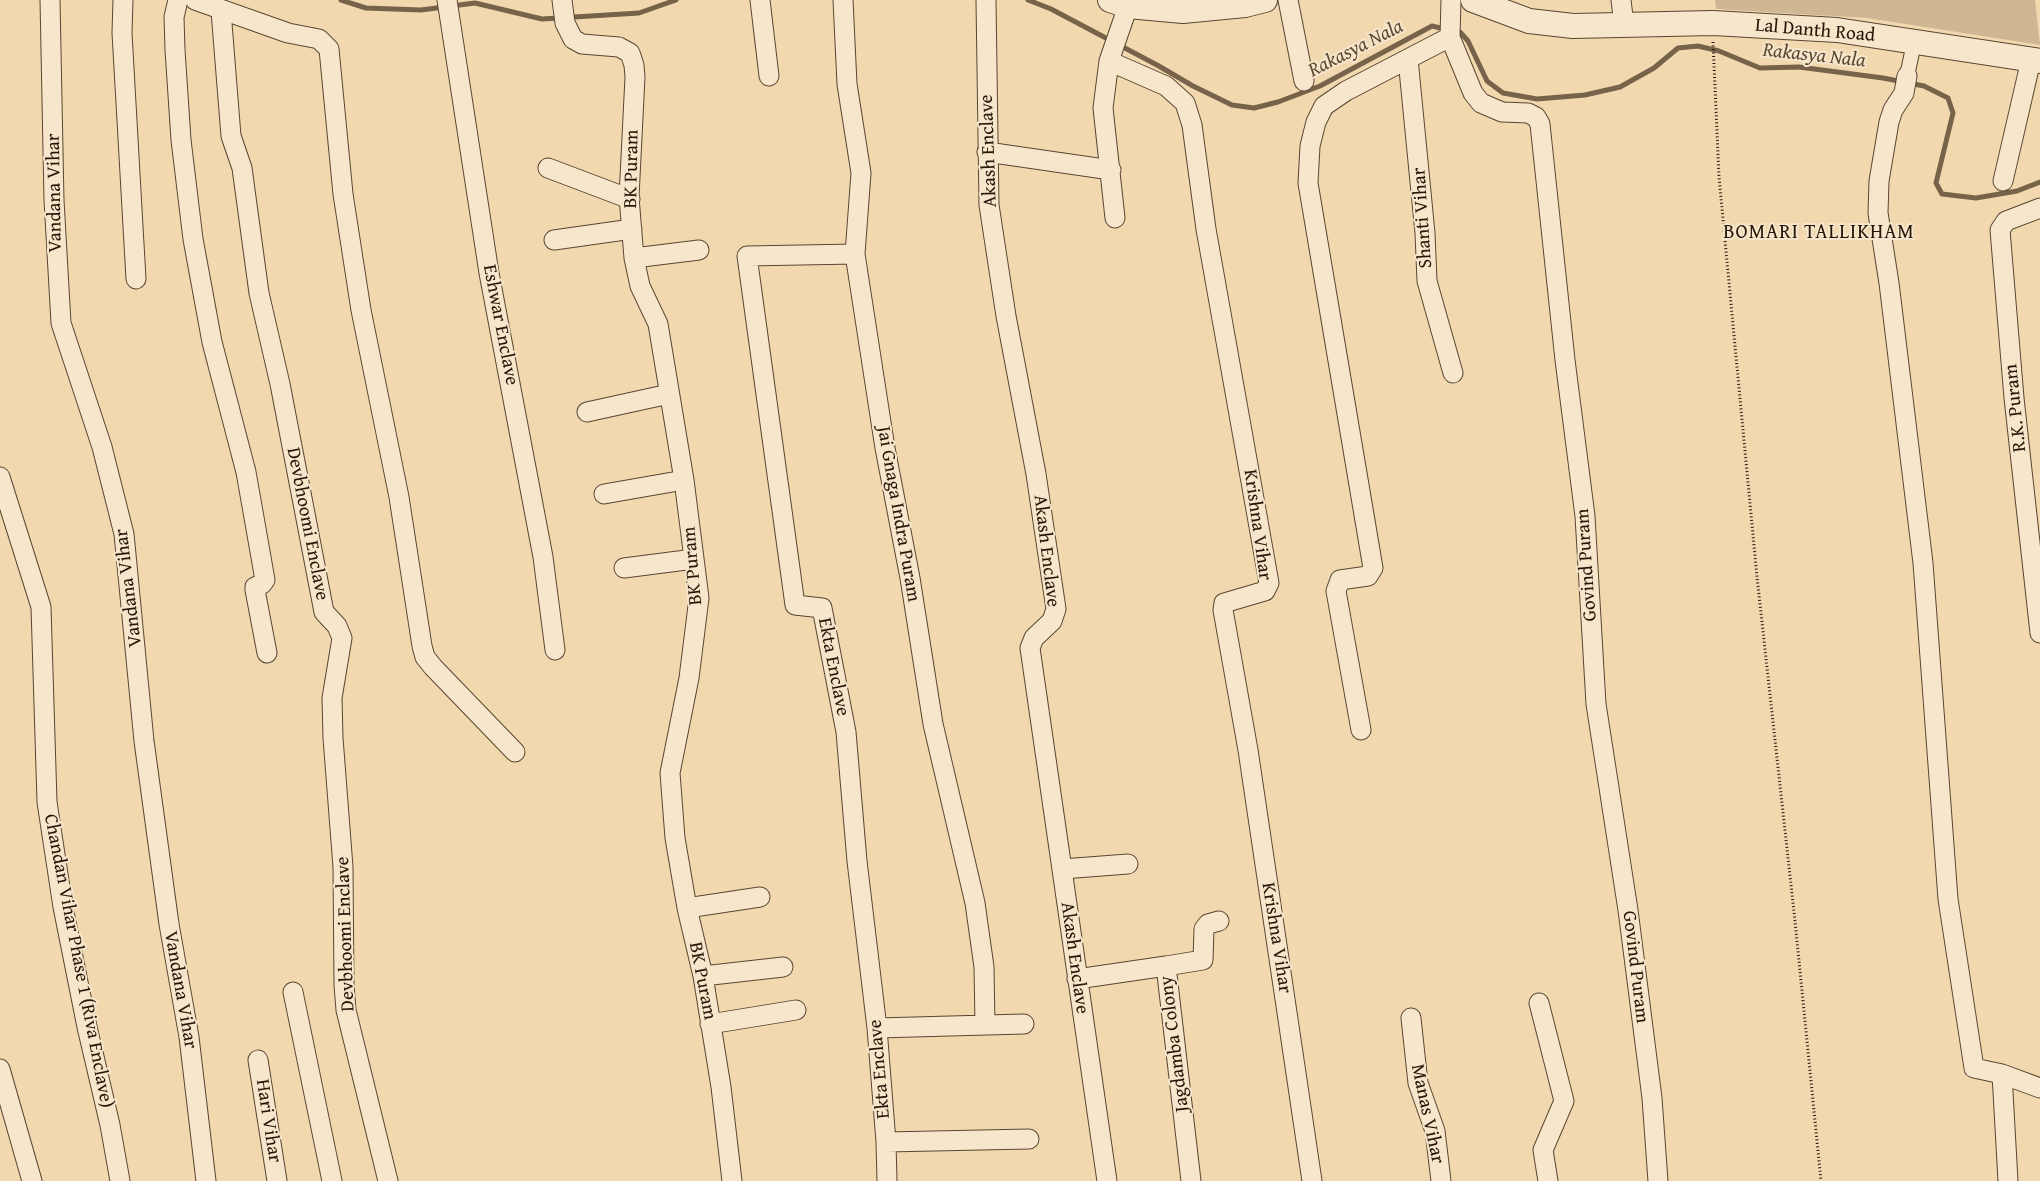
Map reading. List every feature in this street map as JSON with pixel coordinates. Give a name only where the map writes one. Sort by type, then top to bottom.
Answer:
[{"type":"street","name":"Vandana Vihar","points":[[50,0],[54,200],[61,323],[102,447],[124,534],[144,741],[169,924],[189,1037],[206,1181]]},
{"type":"street","points":[[123,0],[122,33],[136,279]]},
{"type":"street","points":[[178,0],[174,17],[176,68],[181,140],[193,239],[212,342],[246,472],[265,580],[262,584],[255,587],[255,590],[267,653]]},
{"type":"street","points":[[760,0],[769,76]]},
{"type":"street","name":"Jai Gnaga Indra Puram","points":[[843,0],[847,84],[861,173],[855,254],[885,448],[910,578],[933,724],[975,903],[984,966],[985,1025]]},
{"type":"street","name":"Akash Enclave","points":[[986,0],[989,205],[1006,316],[1036,474],[1056,610],[1052,621],[1034,638],[1030,648],[1107,1181]]},
{"type":"street","points":[[1288,0],[1304,81]]},
{"type":"street","points":[[1622,0],[1624,25]]},
{"type":"street","points":[[1115,218],[1103,108],[1109,58],[1116,36],[1119,3],[1182,6],[1251,2]]},
{"type":"street","name":"Lal Danth Road","points":[[1484,2],[1529,21],[1573,26],[1732,24],[1837,30],[2035,61]]},
{"type":"street","points":[[208,4],[288,33],[319,40],[325,43],[329,49],[343,194],[361,310],[399,498],[422,646],[425,657],[433,667],[515,752]]},
{"type":"street","name":"Devbhoomi Enclave","points":[[208,4],[231,136],[242,168],[259,293],[282,393],[324,612],[338,626],[342,638],[332,698],[333,738],[343,867],[346,1010],[388,1181]]},
{"type":"street","name":"Eshwar Enclave","points":[[448,7],[489,273],[543,557],[555,650]]},
{"type":"street","name":"Govind Puram","points":[[1450,9],[1450,37],[1473,92],[1481,103],[1502,112],[1528,113],[1536,117],[1540,124],[1565,360],[1585,516],[1596,704],[1628,910],[1652,1098],[1658,1181]]},
{"type":"street","name":"BK Puram","points":[[563,11],[572,39],[582,44],[619,48],[630,53],[635,78],[630,200],[634,258],[640,286],[658,324],[684,480],[699,598],[688,678],[670,774],[675,838],[687,908],[703,976],[721,1087],[732,1181]]},
{"type":"street","points":[[1361,730],[1336,590],[1340,580],[1368,576],[1374,568],[1308,183],[1310,146],[1316,122],[1324,106],[1346,91],[1450,37]]},
{"type":"street","points":[[1914,42],[1905,85],[1889,122],[1879,181],[1878,213],[1889,283],[1923,563],[1948,900],[1974,1068],[2002,1074],[2040,1088]]},
{"type":"street","name":"Krishna Vihar","points":[[1109,58],[1166,86],[1186,103],[1192,125],[1206,229],[1269,583],[1265,591],[1224,603],[1223,610],[1248,750],[1312,1181]]},
{"type":"street","name":"Shanti Vihar","points":[[1408,59],[1425,233],[1427,281],[1453,373]]},
{"type":"street","points":[[2003,181],[2035,61]]},
{"type":"street","points":[[987,152],[1111,170]]},
{"type":"street","points":[[548,168],[630,200]]},
{"type":"street","name":"R.K. Puram","points":[[2040,208],[2006,221],[2000,230],[2014,398],[2040,633]]},
{"type":"street","points":[[554,240],[632,229]]},
{"type":"street","points":[[634,258],[699,250]]},
{"type":"street","name":"Ekta Enclave","points":[[855,254],[747,256],[794,605],[822,608],[846,732],[856,862],[877,1028],[886,1142],[887,1181]]},
{"type":"street","points":[[587,412],[670,394]]},
{"type":"street","name":"Chandan Vihar Phase 1 (Riva Enclave)","points":[[0,477],[41,607],[47,802],[86,1027],[110,1126],[120,1181]]},
{"type":"street","points":[[604,494],[684,480]]},
{"type":"street","points":[[624,568],[694,559]]},
{"type":"street","points":[[1062,869],[1128,864]]},
{"type":"street","points":[[687,908],[760,897]]},
{"type":"street","points":[[1166,966],[1203,960],[1204,930],[1208,924],[1220,921]]},
{"type":"street","name":"Jagdamba Colony","points":[[1077,979],[1166,966],[1191,1181]]},
{"type":"street","points":[[703,976],[783,967]]},
{"type":"street","points":[[294,992],[332,1181]]},
{"type":"street","points":[[1538,1003],[1564,1101],[1543,1150],[1548,1181]]},
{"type":"street","points":[[710,1024],[796,1010]]},
{"type":"street","name":"Manas Vihar","points":[[1411,1018],[1418,1083],[1435,1130],[1441,1181]]},
{"type":"street","points":[[877,1028],[1024,1024]]},
{"type":"street","name":"Hari Vihar","points":[[258,1060],[277,1181]]},
{"type":"street","points":[[0,1069],[32,1181]]},
{"type":"street","points":[[2002,1074],[2008,1181]]},
{"type":"street","points":[[886,1142],[1029,1139]]},
{"type":"path","points":[[1713,50],[1719,177],[1752,520],[1821,1181]]},
{"type":"shaded area","points":[[1715,0],[2035,0],[2040,45],[1867,18],[1716,9]]},
{"type":"waterway","name":"Rakasya Nala","points":[[341,0],[366,8],[421,10],[444,7]]},
{"type":"waterway","name":"Rakasya Nala","points":[[452,6],[475,3],[542,19],[639,13],[676,0]]},
{"type":"waterway","name":"Rakasya Nala","points":[[1028,0],[1051,9],[1232,105],[1254,108],[1278,102],[1320,86],[1432,26],[1445,29]]},
{"type":"waterway","name":"Rakasya Nala","points":[[1454,31],[1460,32],[1468,41],[1487,81],[1503,93],[1537,99],[1585,95],[1620,87],[1654,68],[1678,48],[1698,46],[1719,51],[1760,68],[1799,67],[1883,78],[1924,86],[1948,98],[1953,113],[1936,183],[1942,194],[1976,198],[2017,191],[2040,182]]},
{"type":"district","name":"BOMARI TALLIKHAM","points":[[1819,233]]}]
